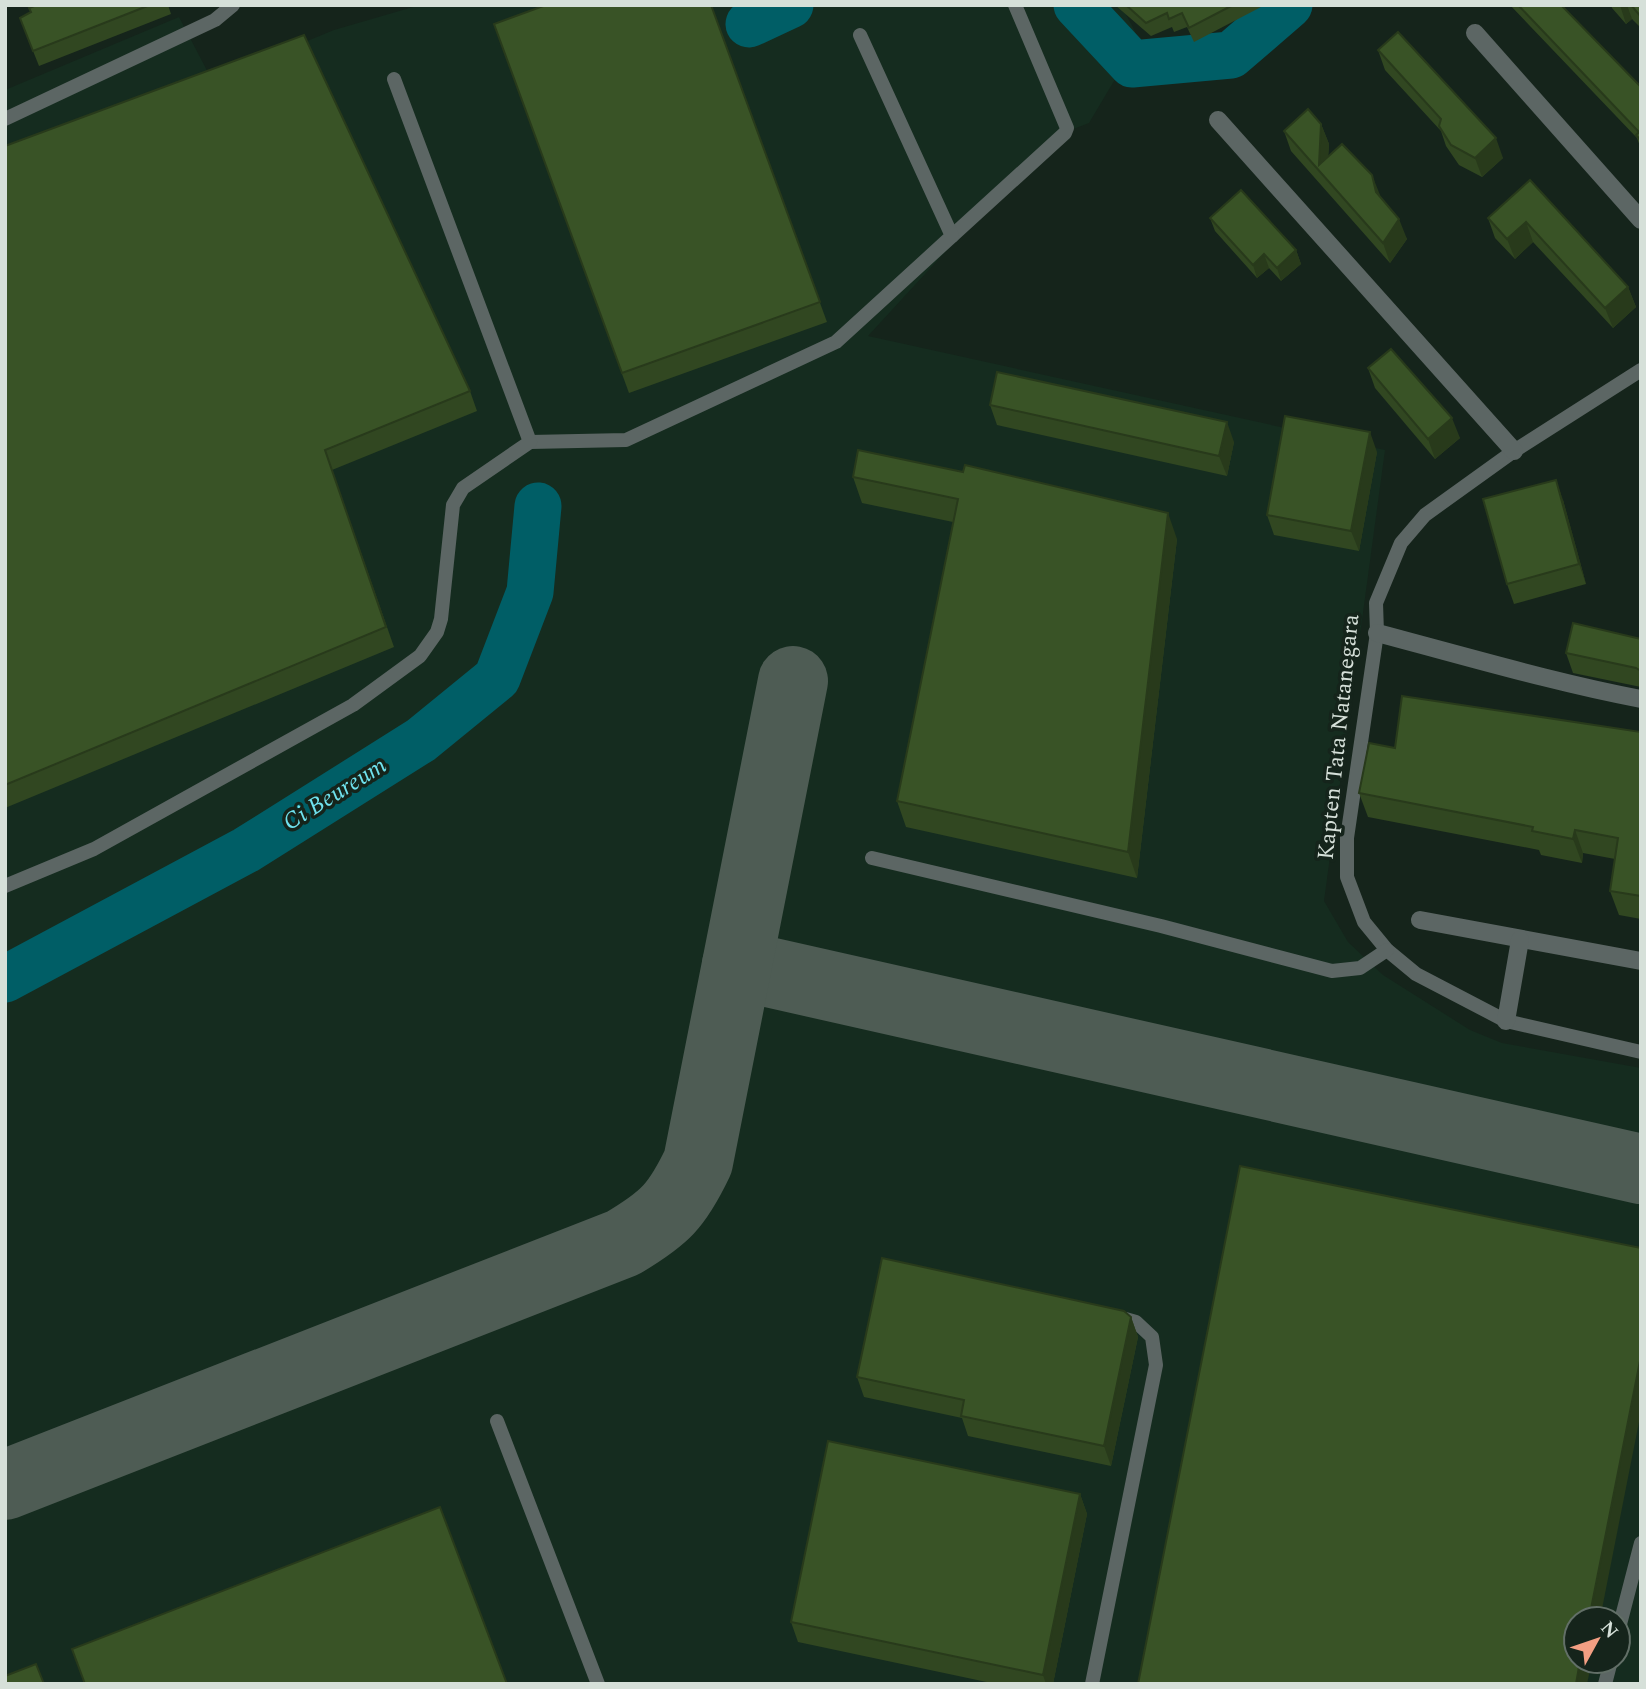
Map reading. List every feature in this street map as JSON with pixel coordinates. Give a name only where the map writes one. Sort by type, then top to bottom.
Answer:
[{"type":"street","points":[[1475,33],[1641,220]]},
{"type":"street","points":[[1218,120],[1514,451]]},
{"type":"street","points":[[1377,633],[1564,684],[1641,699]]},
{"type":"street","points":[[1420,920],[1641,961]]},
{"type":"street","points":[[1506,1021],[1520,940]]},
{"type":"lane","points":[[5,119],[215,20],[233,5]]},
{"type":"lane","points":[[5,886],[94,849],[141,823],[353,705],[420,656],[437,632],[441,619],[453,505],[463,488],[530,442],[626,440],[836,342],[1065,134],[1067,128],[1015,5]]},
{"type":"lane","points":[[860,35],[952,236]]},
{"type":"lane","points":[[394,79],[530,442]]},
{"type":"lane","name":"Kapten Tata Natanegara","points":[[1641,370],[1514,451],[1425,514],[1401,543],[1376,603],[1377,633],[1347,838],[1347,877],[1364,922],[1387,950],[1416,974],[1506,1021],[1641,1052]]},
{"type":"lane","points":[[872,858],[1332,971],[1360,968],[1387,950]]},
{"type":"lane","points":[[1092,1684],[1156,1365],[1152,1337],[1136,1322],[1097,1310]]},
{"type":"lane","points":[[497,1421],[598,1684]]},
{"type":"lane","points":[[1625,1605],[1641,1543]]},
{"type":"shaded area","points":[[420,5],[1121,5],[1139,39],[1089,123],[1050,138],[868,336],[1385,450],[1324,901],[1348,942],[1383,975],[1470,1030],[1502,1043],[1641,1068],[1641,1684],[5,1684],[5,90],[179,17],[212,80],[334,30]]},
{"type":"building","points":[[37,5],[150,5],[33,51],[20,18],[31,12],[29,8]]},
{"type":"building","points":[[546,5],[711,5],[820,302],[622,373],[494,24]]},
{"type":"building","points":[[1126,5],[1233,5],[1189,28],[1182,13],[1169,19],[1167,13],[1146,23]]},
{"type":"building","points":[[1518,5],[1561,5],[1641,87],[1641,141],[1636,135],[1639,132]]},
{"type":"building","points":[[1631,5],[1641,5],[1641,17]]},
{"type":"building","points":[[1398,32],[1496,138],[1475,158],[1451,145],[1439,126],[1441,119],[1378,50]]},
{"type":"building","points":[[304,35],[470,391],[325,450],[386,627],[5,785],[5,146]]},
{"type":"building","points":[[1308,109],[1321,124],[1319,165],[1342,144],[1372,175],[1376,192],[1399,219],[1383,243],[1284,131]]},
{"type":"building","points":[[1530,180],[1628,287],[1605,308],[1526,222],[1507,239],[1488,218]]},
{"type":"building","points":[[1241,190],[1296,250],[1277,268],[1264,254],[1253,265],[1210,218]]},
{"type":"building","points":[[1391,349],[1452,418],[1428,439],[1368,368]]},
{"type":"building","points":[[997,372],[1227,422],[1219,456],[990,405]]},
{"type":"building","points":[[1285,416],[1370,432],[1351,531],[1267,515]]},
{"type":"building","points":[[858,450],[963,472],[965,465],[1168,513],[1128,852],[897,801],[958,499],[853,477]]},
{"type":"building","points":[[1556,480],[1579,564],[1507,584],[1483,499]]},
{"type":"building","points":[[1573,623],[1641,639],[1641,671],[1566,653]]},
{"type":"building","points":[[1402,696],[1641,732],[1641,896],[1610,891],[1618,838],[1575,830],[1573,839],[1532,831],[1533,827],[1359,793],[1369,743],[1395,748]]},
{"type":"building","points":[[1240,1166],[1641,1248],[1641,1356],[1592,1605],[1562,1605],[1562,1675],[1578,1675],[1576,1684],[1138,1684]]},
{"type":"building","points":[[882,1258],[1124,1311],[1131,1317],[1104,1446],[961,1416],[964,1400],[857,1377]]},
{"type":"building","points":[[828,1441],[1080,1494],[1043,1675],[791,1622]]},
{"type":"building","points":[[440,1507],[507,1684],[85,1684],[72,1649]]},
{"type":"building","points":[[36,1664],[44,1684],[5,1684],[5,1676]]},
{"type":"waterway","name":"Ci Beureum","points":[[749,24],[790,5]]},
{"type":"waterway","name":"Ci Beureum","points":[[1077,5],[1132,64],[1231,55],[1289,5]]},
{"type":"waterway","name":"Ci Beureum","points":[[5,979],[246,850],[421,740],[497,678],[530,592],[538,506]]},
{"type":"taxiway","points":[[5,1485],[623,1243],[668,1210],[683,1190],[698,1162],[793,681]]},
{"type":"taxiway","points":[[737,965],[1641,1169]]}]
